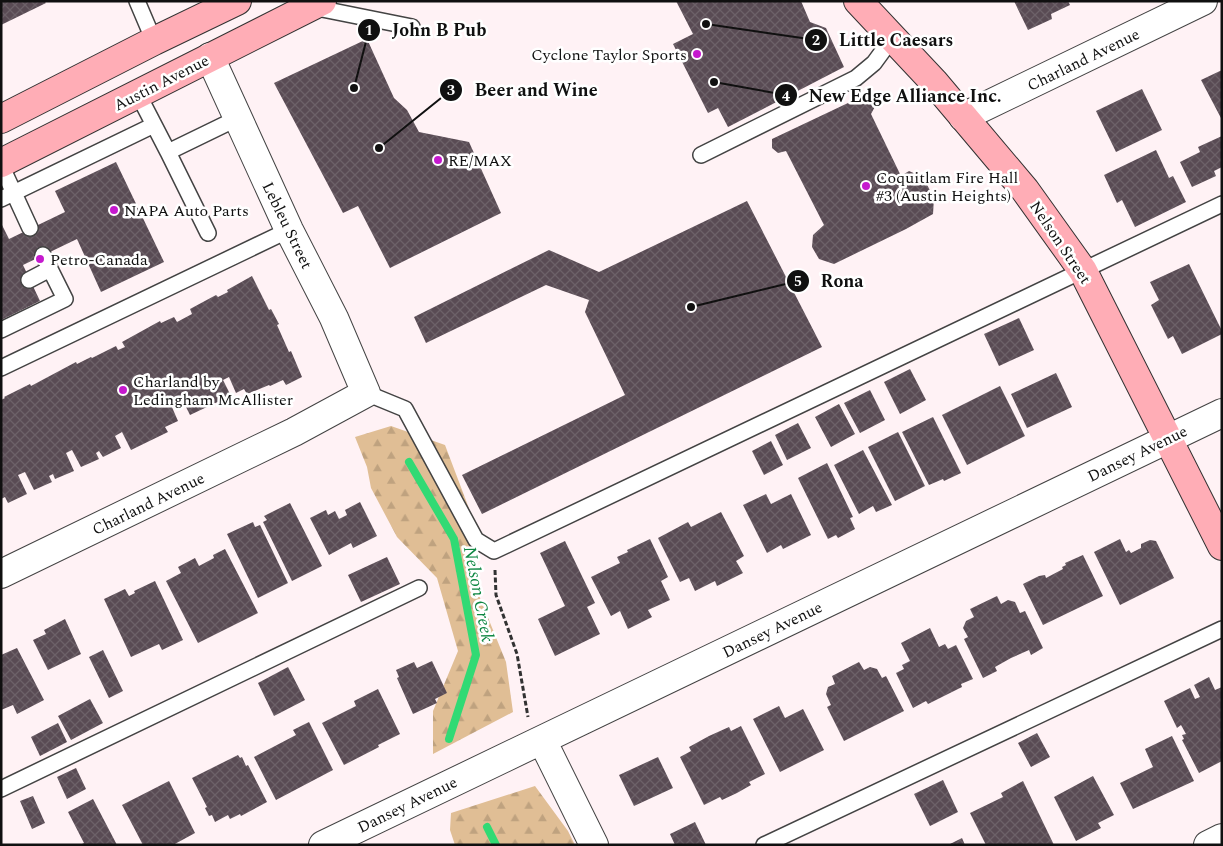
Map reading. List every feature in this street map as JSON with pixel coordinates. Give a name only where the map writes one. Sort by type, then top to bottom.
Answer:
[{"type":"street","name":"Nelson Street","points":[[858,1],[934,82],[1025,190],[1083,271],[1222,546]]},
{"type":"street","name":"Charland Avenue","points":[[963,117],[1203,1]]},
{"type":"street","name":"Austin Avenue","points":[[1,164],[316,4]]},
{"type":"street","points":[[1,119],[154,41],[226,7]]},
{"type":"street","points":[[210,57],[208,37],[226,7]]},
{"type":"street","name":"Lebleu Street","points":[[210,57],[289,230],[334,318],[366,393]]},
{"type":"street","name":"Charland Avenue","points":[[1,574],[294,432],[366,393]]},
{"type":"street","name":"Dansey Avenue","points":[[323,845],[536,730],[1222,413]]},
{"type":"street","points":[[536,730],[594,845]]},
{"type":"street","points":[[1208,845],[1222,838]]},
{"type":"lane","points":[[137,1],[154,41]]},
{"type":"lane","points":[[316,4],[412,27]]},
{"type":"lane","points":[[701,155],[856,78],[874,63],[893,37]]},
{"type":"lane","points":[[138,94],[208,233]]},
{"type":"lane","points":[[168,152],[238,118]]},
{"type":"lane","points":[[8,196],[154,125]]},
{"type":"lane","points":[[1,164],[8,196],[30,228]]},
{"type":"lane","points":[[366,393],[405,409],[476,540],[494,551],[1222,204]]},
{"type":"lane","points":[[1,368],[289,230]]},
{"type":"lane","points":[[1,330],[65,299],[43,255]]},
{"type":"lane","points":[[30,280],[50,269]]},
{"type":"lane","points":[[1,789],[419,588]]},
{"type":"lane","points":[[764,845],[1222,629]]},
{"type":"path","points":[[494,551],[496,595],[517,654],[527,715],[536,730]]},
{"type":"green space","points":[[391,426],[445,445],[470,511],[470,557],[480,598],[506,662],[513,712],[433,754],[433,711],[458,651],[437,578],[397,537],[371,488],[367,467],[355,437]]},
{"type":"green space","points":[[535,786],[568,831],[575,845],[455,845],[450,830],[451,813]]},
{"type":"building","points":[[1,1],[44,1],[46,3],[1,25]]},
{"type":"building","points":[[676,1],[801,1],[810,22],[826,28],[844,67],[728,127],[718,108],[708,113],[673,44],[693,34]]},
{"type":"building","points":[[1014,1],[1068,1],[1070,5],[1051,14],[1052,19],[1028,30]]},
{"type":"building","points":[[367,39],[394,98],[407,110],[419,132],[469,142],[501,213],[390,268],[358,206],[343,213],[274,83]]},
{"type":"building","points":[[1222,70],[1222,120],[1201,80]]},
{"type":"building","points":[[1142,89],[1162,130],[1116,152],[1096,111]]},
{"type":"building","name":"Coquitlam Fire Hall #3 (Austin Heights)","points":[[867,94],[878,101],[871,114],[901,176],[909,171],[923,177],[934,198],[933,214],[834,264],[819,259],[812,247],[813,235],[824,225],[786,151],[778,153],[772,148],[772,139]]},
{"type":"building","points":[[1222,136],[1222,167],[1214,171],[1216,176],[1192,187],[1180,162],[1200,152],[1198,147]]},
{"type":"building","points":[[1156,150],[1169,178],[1173,176],[1186,202],[1135,227],[1122,200],[1117,203],[1104,175]]},
{"type":"building","points":[[116,162],[164,262],[101,292],[77,239],[23,265],[40,301],[1,320],[1,223],[9,239],[65,212],[55,191]]},
{"type":"building","points":[[747,201],[822,347],[482,514],[462,475],[625,395],[585,312],[589,300],[546,285],[426,343],[414,317],[549,250],[599,272]]},
{"type":"building","points":[[1189,264],[1222,334],[1182,354],[1173,336],[1168,339],[1151,305],[1159,300],[1150,282]]},
{"type":"building","name":"Charland by Ledingham McAllister","points":[[252,276],[269,310],[271,309],[279,324],[277,325],[302,377],[286,385],[283,380],[247,394],[244,389],[236,393],[229,377],[223,380],[231,396],[211,405],[209,399],[206,400],[209,406],[190,415],[182,399],[171,405],[178,421],[165,427],[168,432],[131,450],[122,432],[115,436],[121,448],[103,457],[99,451],[96,453],[99,459],[81,467],[72,450],[66,453],[74,471],[55,479],[53,474],[49,476],[52,482],[34,490],[25,472],[18,475],[27,494],[8,503],[5,497],[1,499],[1,400],[4,397],[30,384],[31,386],[76,362],[77,364],[92,358],[116,346],[118,350],[125,347],[122,342],[160,321],[161,323],[174,317],[177,322],[192,314],[190,309],[216,295],[218,297],[228,292],[227,290]]},
{"type":"building","points":[[1019,318],[1034,350],[999,366],[984,334]]},
{"type":"building","points":[[910,369],[926,400],[900,414],[884,382]]},
{"type":"building","points":[[1056,373],[1072,407],[1027,428],[1011,394]]},
{"type":"building","points":[[1000,386],[1025,436],[967,465],[942,415]]},
{"type":"building","points":[[870,390],[885,420],[860,433],[844,403]]},
{"type":"building","points":[[839,404],[855,434],[831,447],[815,417]]},
{"type":"building","points":[[933,417],[961,473],[944,481],[943,479],[929,485],[902,432]]},
{"type":"building","points":[[798,423],[811,448],[787,460],[775,435]]},
{"type":"building","points":[[898,432],[925,486],[895,501],[868,447]]},
{"type":"building","points":[[771,441],[783,465],[764,475],[752,451]]},
{"type":"building","points":[[863,450],[892,505],[876,512],[873,506],[859,514],[834,465]]},
{"type":"building","points":[[827,463],[853,517],[850,518],[855,529],[838,538],[836,535],[828,539],[798,478]]},
{"type":"building","points":[[766,494],[771,504],[791,494],[811,535],[783,549],[781,545],[767,553],[743,505]]},
{"type":"building","points":[[360,502],[377,536],[353,548],[351,543],[329,555],[310,518],[326,510],[328,515],[335,511],[339,519],[347,515],[345,510]]},
{"type":"building","points":[[290,503],[322,566],[292,581],[263,522],[267,520],[264,516]]},
{"type":"building","points":[[721,512],[744,556],[736,561],[743,573],[717,586],[715,581],[695,591],[689,578],[680,582],[658,538],[688,522],[691,527]]},
{"type":"building","points":[[253,522],[255,527],[260,525],[288,583],[258,598],[227,534]]},
{"type":"building","points":[[650,539],[668,577],[661,581],[670,600],[648,610],[652,617],[628,629],[620,611],[611,616],[591,577],[620,563],[617,557]]},
{"type":"building","points":[[1120,539],[1126,552],[1129,550],[1131,553],[1141,548],[1141,544],[1150,540],[1156,541],[1174,578],[1120,605],[1094,552]]},
{"type":"building","points":[[565,541],[595,603],[587,607],[600,634],[555,656],[538,619],[565,606],[540,553]]},
{"type":"building","points":[[225,549],[258,613],[198,643],[166,581],[181,573],[178,567],[195,558],[199,566],[214,558],[213,555]]},
{"type":"building","points":[[1083,555],[1103,596],[1043,625],[1023,584],[1039,576],[1045,575],[1046,578],[1063,569],[1062,567],[1066,565],[1065,563]]},
{"type":"building","points":[[387,557],[400,584],[361,602],[348,575]]},
{"type":"building","points":[[155,581],[183,640],[162,650],[159,644],[131,657],[104,599],[125,589],[129,596],[135,593],[134,591]]},
{"type":"building","points":[[997,596],[1001,604],[1008,600],[1015,602],[1020,613],[1025,611],[1043,648],[1031,655],[1029,650],[1011,658],[995,667],[997,671],[983,678],[964,639],[968,637],[963,628],[966,621],[974,617],[970,609]]},
{"type":"building","points":[[65,619],[81,654],[48,670],[33,640],[46,634],[44,630]]},
{"type":"building","points":[[930,628],[939,647],[945,644],[948,649],[956,645],[973,679],[961,684],[962,687],[928,704],[926,701],[913,708],[896,673],[904,669],[902,665],[910,661],[901,643]]},
{"type":"building","points":[[17,648],[44,700],[17,714],[13,705],[1,710],[1,655]]},
{"type":"building","points":[[103,650],[123,691],[109,698],[89,657]]},
{"type":"building","points":[[432,661],[447,693],[435,699],[437,703],[413,714],[397,678],[399,677],[396,670],[414,662],[417,668]]},
{"type":"building","points":[[859,662],[864,670],[870,667],[877,669],[882,678],[886,676],[904,711],[844,741],[827,707],[831,705],[826,694],[828,687],[835,684],[832,676]]},
{"type":"building","points":[[288,667],[305,700],[274,716],[258,683]]},
{"type":"building","points":[[1209,677],[1215,690],[1222,687],[1222,761],[1199,773],[1182,740],[1184,739],[1182,735],[1186,734],[1181,725],[1177,728],[1164,701],[1190,688],[1195,699],[1200,697],[1194,685]]},
{"type":"building","points":[[378,689],[400,734],[344,765],[322,723],[356,706],[354,701]]},
{"type":"building","points":[[90,699],[103,723],[71,740],[58,716]]},
{"type":"building","points":[[779,706],[785,718],[803,709],[824,750],[780,772],[753,719]]},
{"type":"building","points":[[309,722],[333,770],[276,800],[254,757],[296,735],[293,730]]},
{"type":"building","points":[[58,723],[67,742],[40,756],[31,737]]},
{"type":"building","points":[[741,726],[765,774],[749,782],[751,785],[737,793],[722,800],[720,797],[704,805],[680,757],[691,751],[689,747],[709,736],[729,727],[731,731]]},
{"type":"building","points":[[1037,733],[1050,757],[1031,767],[1018,743]]},
{"type":"building","points":[[1172,736],[1194,781],[1133,809],[1120,783],[1153,767],[1145,749]]},
{"type":"building","points":[[238,755],[240,758],[242,757],[246,766],[248,765],[267,802],[241,816],[240,814],[230,819],[228,815],[215,822],[212,815],[209,816],[205,808],[207,807],[192,778]]},
{"type":"building","points":[[658,757],[673,788],[634,806],[619,775]]},
{"type":"building","points":[[76,768],[86,789],[67,799],[57,777]]},
{"type":"building","points":[[1093,776],[1114,815],[1098,823],[1101,828],[1076,841],[1054,797]]},
{"type":"building","points":[[943,780],[958,812],[930,826],[914,794]]},
{"type":"building","points":[[169,781],[195,833],[173,845],[143,845],[122,805]]},
{"type":"building","points":[[1023,781],[1054,845],[986,845],[970,813],[1003,797],[1001,793]]},
{"type":"building","points":[[33,796],[45,823],[32,829],[20,801]]},
{"type":"building","points":[[93,799],[117,845],[80,845],[84,843],[68,812]]},
{"type":"building","points":[[695,822],[706,845],[675,845],[670,834]]},
{"type":"building","points":[[962,838],[965,845],[948,845]]},
{"type":"waterway","name":"Nelson Creek","points":[[409,462],[454,539],[476,655],[449,739]]},
{"type":"waterway","name":"Nelson Creek","points":[[487,827],[496,845]]},
{"type":"place","name":"Little Caesars","points":[[706,24]]},
{"type":"place","name":"Cyclone Taylor Sports","points":[[697,54]]},
{"type":"place","name":"New Edge Alliance Inc.","points":[[714,82]]},
{"type":"place","name":"John B Pub","points":[[354,88]]},
{"type":"place","name":"Beer and Wine","points":[[379,148]]},
{"type":"place","name":"RE/MAX","points":[[438,160]]},
{"type":"place","name":"Coquitlam Fire Hall #3 (Austin Heights)","points":[[866,186]]},
{"type":"place","name":"NAPA Auto Parts","points":[[114,210]]},
{"type":"place","name":"Petro-Canada","points":[[40,259]]},
{"type":"place","name":"Rona","points":[[691,307]]},
{"type":"place","name":"Charland by Ledingham McAllister","points":[[123,390]]}]
